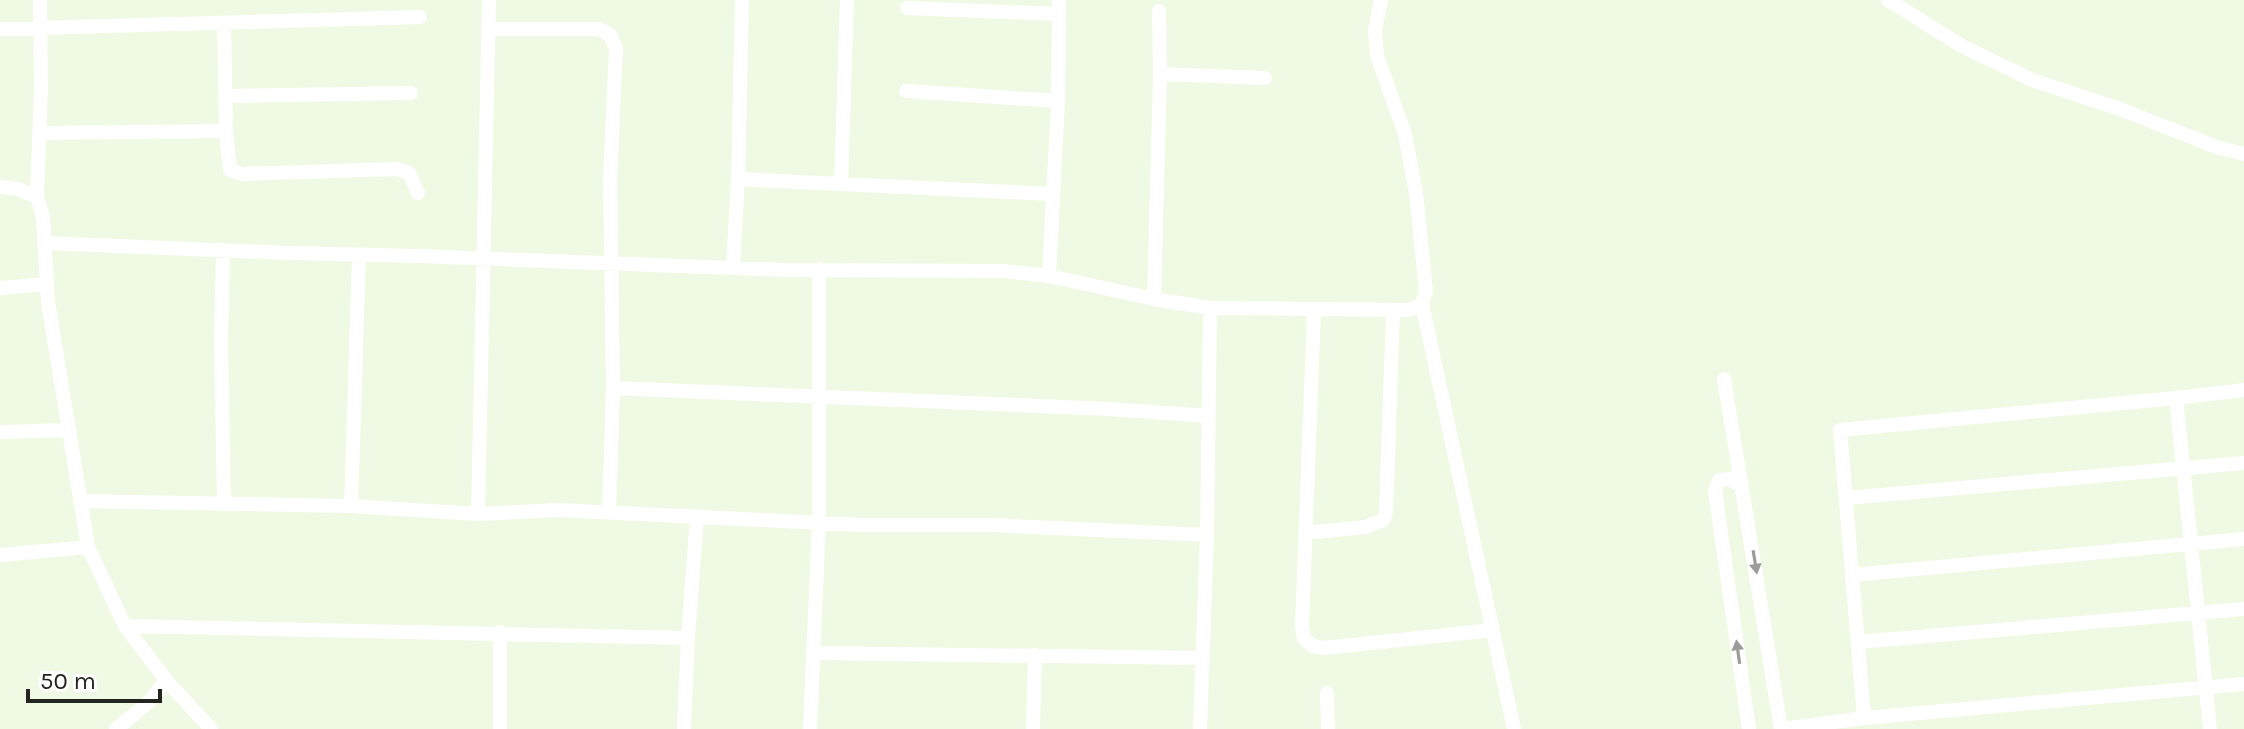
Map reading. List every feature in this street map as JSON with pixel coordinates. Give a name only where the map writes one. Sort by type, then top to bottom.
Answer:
[{"type":"street","points":[[40,0],[37,197],[46,243],[48,302],[88,547],[125,626],[166,680],[211,729]]},
{"type":"street","points":[[478,514],[489,0]]},
{"type":"street","points":[[733,267],[742,0]]},
{"type":"street","points":[[841,184],[847,0]]},
{"type":"street","points":[[1381,0],[1375,30],[1377,56],[1405,134],[1416,193],[1426,291],[1422,304],[1514,729]]},
{"type":"street","points":[[1888,0],[1962,46],[2032,80],[2120,109],[2219,148],[2244,154]]},
{"type":"street","points":[[907,8],[1058,7],[1058,101],[1049,276]]},
{"type":"street","points":[[1154,299],[1159,11]]},
{"type":"street","points":[[0,29],[420,17]]},
{"type":"street","points":[[224,23],[228,164],[235,173],[397,169],[409,173],[418,193]]},
{"type":"street","points":[[488,29],[599,29],[610,35],[616,48],[610,178],[613,388],[609,512]]},
{"type":"street","points":[[1160,74],[1265,78]]},
{"type":"street","points":[[906,91],[1058,101]]},
{"type":"street","points":[[225,96],[411,93]]},
{"type":"street","points":[[39,133],[226,131]]},
{"type":"street","points":[[738,179],[1052,194]]},
{"type":"street","points":[[0,187],[18,189],[37,197]]},
{"type":"street","points":[[46,243],[733,267],[960,270],[1049,276],[1210,308],[1393,311],[1409,310],[1422,304]]},
{"type":"street","points":[[223,250],[224,504]]},
{"type":"street","points":[[351,506],[359,255]]},
{"type":"street","points":[[810,729],[819,522],[819,269]]},
{"type":"street","points":[[0,288],[47,284]]},
{"type":"street","points":[[1200,729],[1210,308]]},
{"type":"street","points":[[1314,311],[1304,639],[1313,646],[1324,648],[1493,630]]},
{"type":"street","points":[[1305,533],[1377,525],[1386,513],[1393,311]]},
{"type":"street","points":[[1724,379],[1782,729],[1864,718],[1883,723],[2244,684]]},
{"type":"street","points":[[613,388],[1208,416]]},
{"type":"street","points":[[1864,718],[1840,430],[2244,390]]},
{"type":"street","points":[[2176,398],[2210,729]]},
{"type":"street","points":[[0,432],[70,430]]},
{"type":"street","points":[[1846,498],[2244,463]]},
{"type":"street","points":[[1742,485],[1728,479],[1719,480],[1715,491],[1749,729]]},
{"type":"street","points":[[80,501],[351,506],[478,514],[558,510],[1207,535]]},
{"type":"street","points":[[684,729],[697,516]]},
{"type":"street","points":[[1852,575],[2244,539]]},
{"type":"street","points":[[0,555],[88,547]]},
{"type":"street","points":[[1858,642],[2244,609]]},
{"type":"street","points":[[125,626],[688,638]]},
{"type":"street","points":[[500,632],[500,729]]},
{"type":"street","points":[[814,653],[1202,658]]},
{"type":"street","points":[[1033,729],[1035,655]]},
{"type":"street","points":[[116,729],[149,702],[166,680]]},
{"type":"street","points":[[1327,693],[1328,729]]}]
